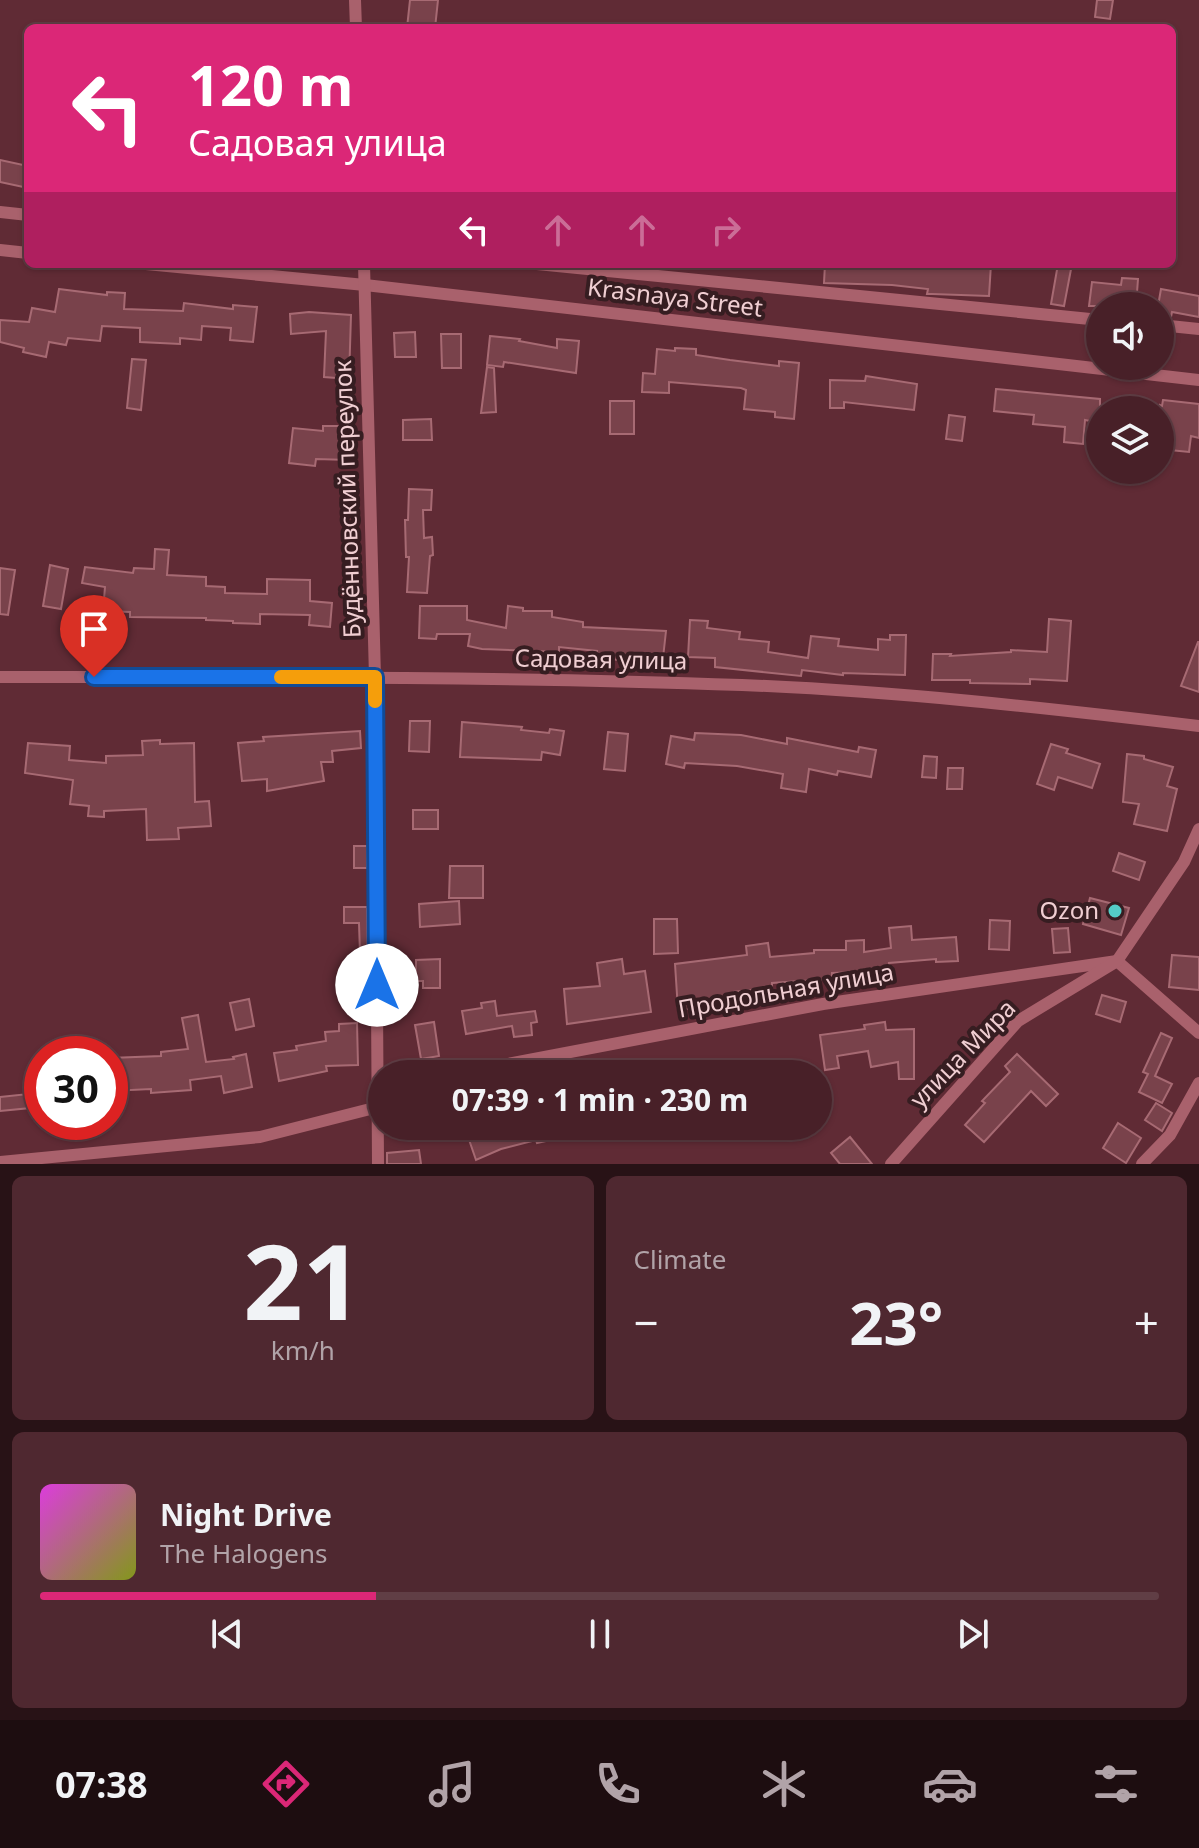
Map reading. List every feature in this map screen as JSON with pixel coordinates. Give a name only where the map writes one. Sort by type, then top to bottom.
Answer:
[{"type":"street","points":[[355,0],[356,24]]},
{"type":"street","points":[[0,212],[24,215]]},
{"type":"street","points":[[0,250],[24,253]]},
{"type":"street","name":"Krasnaya Street","points":[[188,268],[365,285],[1199,380]]},
{"type":"street","name":"Будённовский переулок","points":[[364,268],[375,677],[379,1060]]},
{"type":"street","name":"Krasnaya Street","points":[[577,268],[1086,319]]},
{"type":"street","points":[[1174,326],[1199,329]]},
{"type":"street","name":"Садовая улица","points":[[0,677],[375,677],[744,685],[972,700],[1199,726]]},
{"type":"street","points":[[1199,829],[1184,862],[1117,961],[1199,1033]]},
{"type":"street","name":"Продольная улица","points":[[529,1060],[823,1004],[1117,961]]},
{"type":"street","name":"улица Мира","points":[[891,1164],[1018,1021],[1117,961]]},
{"type":"street","points":[[1142,1164],[1170,1135],[1199,1083]]},
{"type":"street","points":[[0,1162],[260,1137],[368,1110]]},
{"type":"street","name":"Будённовский переулок","points":[[378,1164],[379,1140]]},
{"type":"building","points":[[410,0],[438,0],[435,24],[407,24]]},
{"type":"building","points":[[1097,0],[1113,0],[1110,19],[1095,17]]},
{"type":"building","points":[[0,160],[24,165],[24,187],[0,182]]},
{"type":"building","points":[[825,268],[991,268],[989,296],[927,294],[928,289],[892,285],[824,283]]},
{"type":"building","points":[[1057,268],[1071,268],[1064,306],[1051,304]]},
{"type":"building","points":[[1122,278],[1138,279],[1137,292],[1091,292],[1092,282],[1121,285]]},
{"type":"building","points":[[59,289],[107,295],[107,292],[125,293],[124,309],[183,311],[184,303],[233,309],[233,305],[257,307],[253,342],[230,340],[231,328],[202,326],[201,340],[180,338],[180,344],[140,342],[140,328],[102,326],[100,341],[68,338],[66,345],[49,342],[46,357],[0,342],[0,320],[29,322],[32,308],[55,312]]},
{"type":"building","points":[[1161,289],[1199,296],[1199,317],[1174,312],[1174,292],[1160,292]]},
{"type":"building","points":[[290,314],[351,315],[349,379],[324,377],[326,331],[291,334]]},
{"type":"building","points":[[415,332],[416,357],[395,357],[394,333]]},
{"type":"building","points":[[441,334],[461,334],[461,368],[442,368]]},
{"type":"building","points":[[490,336],[557,348],[557,339],[579,341],[576,373],[504,362],[503,367],[487,365]]},
{"type":"building","points":[[675,348],[696,349],[696,355],[779,366],[779,361],[799,363],[794,419],[775,417],[775,412],[744,409],[746,390],[741,388],[669,382],[669,393],[642,392],[643,373],[655,374],[657,349],[675,351]]},
{"type":"building","points":[[132,359],[146,360],[141,410],[127,408]]},
{"type":"building","points":[[487,367],[494,368],[496,412],[481,413]]},
{"type":"building","points":[[866,376],[917,384],[914,410],[844,402],[844,408],[830,408],[830,380],[865,381]]},
{"type":"building","points":[[996,389],[1086,398],[1083,444],[1064,442],[1065,427],[1033,424],[1034,415],[994,411]]},
{"type":"building","points":[[610,401],[634,401],[634,434],[610,434]]},
{"type":"building","points":[[1174,401],[1199,404],[1199,438],[1191,436],[1189,452],[1174,450]]},
{"type":"building","points":[[949,415],[965,417],[962,441],[946,439]]},
{"type":"building","points":[[431,419],[432,440],[403,440],[403,420]]},
{"type":"building","points":[[323,426],[349,426],[349,460],[316,459],[315,466],[289,463],[293,428],[323,431]]},
{"type":"building","points":[[409,489],[432,490],[431,510],[423,510],[424,538],[432,537],[433,555],[430,556],[427,593],[407,592],[409,557],[406,557],[405,520],[408,520]]},
{"type":"building","points":[[155,549],[169,550],[167,575],[206,577],[206,586],[225,587],[225,593],[267,594],[267,579],[310,580],[310,601],[332,603],[330,627],[309,625],[310,615],[260,614],[260,624],[206,618],[130,617],[130,612],[103,611],[105,587],[82,583],[85,567],[133,573],[134,568],[154,569]]},
{"type":"building","points":[[50,565],[68,569],[61,609],[43,606]]},
{"type":"building","points":[[0,568],[15,570],[8,615],[0,614]]},
{"type":"building","points":[[420,606],[467,606],[467,620],[506,628],[508,606],[523,608],[523,611],[552,611],[552,617],[583,622],[583,627],[666,631],[663,658],[621,655],[620,660],[596,658],[597,651],[559,647],[559,652],[482,649],[468,646],[470,634],[437,634],[436,639],[419,638]]},
{"type":"building","points":[[1049,619],[1071,621],[1067,681],[1030,679],[1030,684],[932,680],[933,654],[950,656],[1011,650],[1047,652]]},
{"type":"building","points":[[690,620],[708,621],[707,628],[740,632],[739,639],[769,642],[768,652],[808,658],[811,636],[839,639],[838,646],[878,650],[878,639],[890,640],[890,635],[906,635],[905,675],[843,675],[802,670],[801,676],[715,667],[715,658],[688,657]]},
{"type":"building","points":[[1199,642],[1199,692],[1181,686]]},
{"type":"building","points":[[410,721],[430,721],[429,752],[409,751]]},
{"type":"building","points":[[462,722],[522,727],[521,730],[549,733],[550,729],[564,731],[560,755],[542,752],[541,760],[460,757]]},
{"type":"building","points":[[360,731],[361,748],[332,751],[333,762],[321,762],[324,781],[267,791],[267,779],[242,781],[238,743],[264,741],[263,737]]},
{"type":"building","points":[[608,732],[628,734],[625,771],[604,769]]},
{"type":"building","points":[[695,733],[741,735],[787,744],[787,738],[858,752],[859,747],[876,750],[871,777],[809,769],[806,792],[781,788],[783,774],[737,766],[685,763],[684,768],[666,764],[671,736],[694,740]]},
{"type":"building","points":[[160,740],[160,744],[194,743],[195,802],[209,801],[211,826],[178,828],[179,839],[147,840],[146,809],[104,811],[104,817],[88,816],[89,806],[70,804],[73,780],[25,773],[28,743],[70,746],[69,760],[106,763],[106,756],[143,755],[142,741]]},
{"type":"building","points":[[1051,744],[1068,749],[1066,753],[1100,764],[1092,788],[1058,777],[1054,790],[1037,784]]},
{"type":"building","points":[[1127,754],[1144,756],[1144,759],[1173,767],[1167,786],[1177,789],[1167,831],[1134,824],[1139,804],[1123,802]]},
{"type":"building","points":[[924,756],[937,757],[936,778],[922,777]]},
{"type":"building","points":[[948,768],[963,768],[962,789],[947,789]]},
{"type":"building","points":[[413,810],[438,810],[438,829],[413,829]]},
{"type":"building","points":[[354,846],[367,846],[367,868],[354,868]]},
{"type":"building","points":[[1119,853],[1145,862],[1139,880],[1113,871]]},
{"type":"building","points":[[450,866],[483,866],[483,898],[449,898]]},
{"type":"building","points":[[1090,898],[1129,908],[1121,935],[1083,924]]},
{"type":"building","points":[[459,901],[460,924],[420,927],[419,904]]},
{"type":"building","points":[[344,907],[367,907],[368,969],[356,969],[356,954],[360,954],[359,923],[344,923]]},
{"type":"building","points":[[654,919],[677,919],[678,953],[654,954]]},
{"type":"building","points":[[990,920],[1010,921],[1009,950],[989,949]]},
{"type":"building","points":[[911,926],[912,940],[956,937],[958,961],[936,962],[936,959],[889,963],[890,971],[832,973],[832,979],[772,983],[772,988],[734,992],[735,998],[678,1010],[675,964],[747,955],[746,946],[768,943],[770,957],[814,953],[814,950],[846,950],[846,941],[864,940],[864,952],[891,948],[889,928]]},
{"type":"building","points":[[1068,928],[1070,952],[1054,953],[1052,929]]},
{"type":"building","points":[[1172,955],[1199,957],[1199,990],[1169,987]]},
{"type":"building","points":[[440,959],[440,988],[423,988],[423,981],[416,981],[416,960]]},
{"type":"building","points":[[622,959],[624,974],[645,971],[651,1012],[567,1024],[564,989],[600,986],[597,963]]},
{"type":"building","points":[[1102,995],[1126,1002],[1120,1022],[1096,1014]]},
{"type":"building","points":[[249,999],[254,1026],[236,1030],[230,1003]]},
{"type":"building","points":[[495,1001],[497,1016],[535,1011],[537,1022],[531,1023],[532,1035],[514,1037],[512,1026],[466,1034],[462,1011],[482,1008],[481,1003]]},
{"type":"building","points":[[198,1015],[206,1062],[234,1059],[246,1054],[252,1087],[224,1093],[221,1076],[190,1080],[191,1090],[151,1093],[151,1089],[128,1090],[128,1057],[161,1056],[161,1052],[188,1049],[182,1018]]},
{"type":"building","points":[[434,1022],[439,1056],[421,1059],[415,1025]]},
{"type":"building","points":[[885,1022],[886,1030],[914,1029],[914,1079],[899,1079],[898,1062],[871,1067],[868,1051],[837,1056],[839,1068],[832,1069],[832,1060],[824,1060],[820,1035],[865,1029],[864,1025]]},
{"type":"building","points":[[357,1023],[358,1065],[326,1066],[327,1071],[279,1081],[274,1053],[326,1041],[325,1032],[339,1031],[339,1024]]},
{"type":"building","points":[[1161,1033],[1172,1038],[1155,1076],[1172,1084],[1162,1103],[1139,1092],[1148,1074],[1143,1072]]},
{"type":"building","points":[[1017,1054],[1058,1094],[1046,1106],[1031,1091],[984,1142],[965,1125],[985,1103],[982,1101],[1010,1072],[1005,1066]]},
{"type":"building","points":[[24,1094],[24,1109],[0,1111],[0,1097]]},
{"type":"building","points":[[1156,1103],[1172,1113],[1162,1131],[1145,1120]]},
{"type":"building","points":[[1118,1123],[1141,1138],[1126,1163],[1103,1148]]},
{"type":"building","points":[[850,1137],[872,1164],[840,1164],[831,1153]]},
{"type":"building","points":[[469,1140],[536,1140],[501,1149],[476,1160]]},
{"type":"building","points":[[419,1150],[421,1164],[387,1164],[387,1153]]},
{"type":"slow traffic","points":[[281,677],[375,677],[375,701]]},
{"type":"place","name":"Ozon","points":[[1115,911]]},
{"type":"route","points":[[94,677],[375,677],[377,985]]}]
